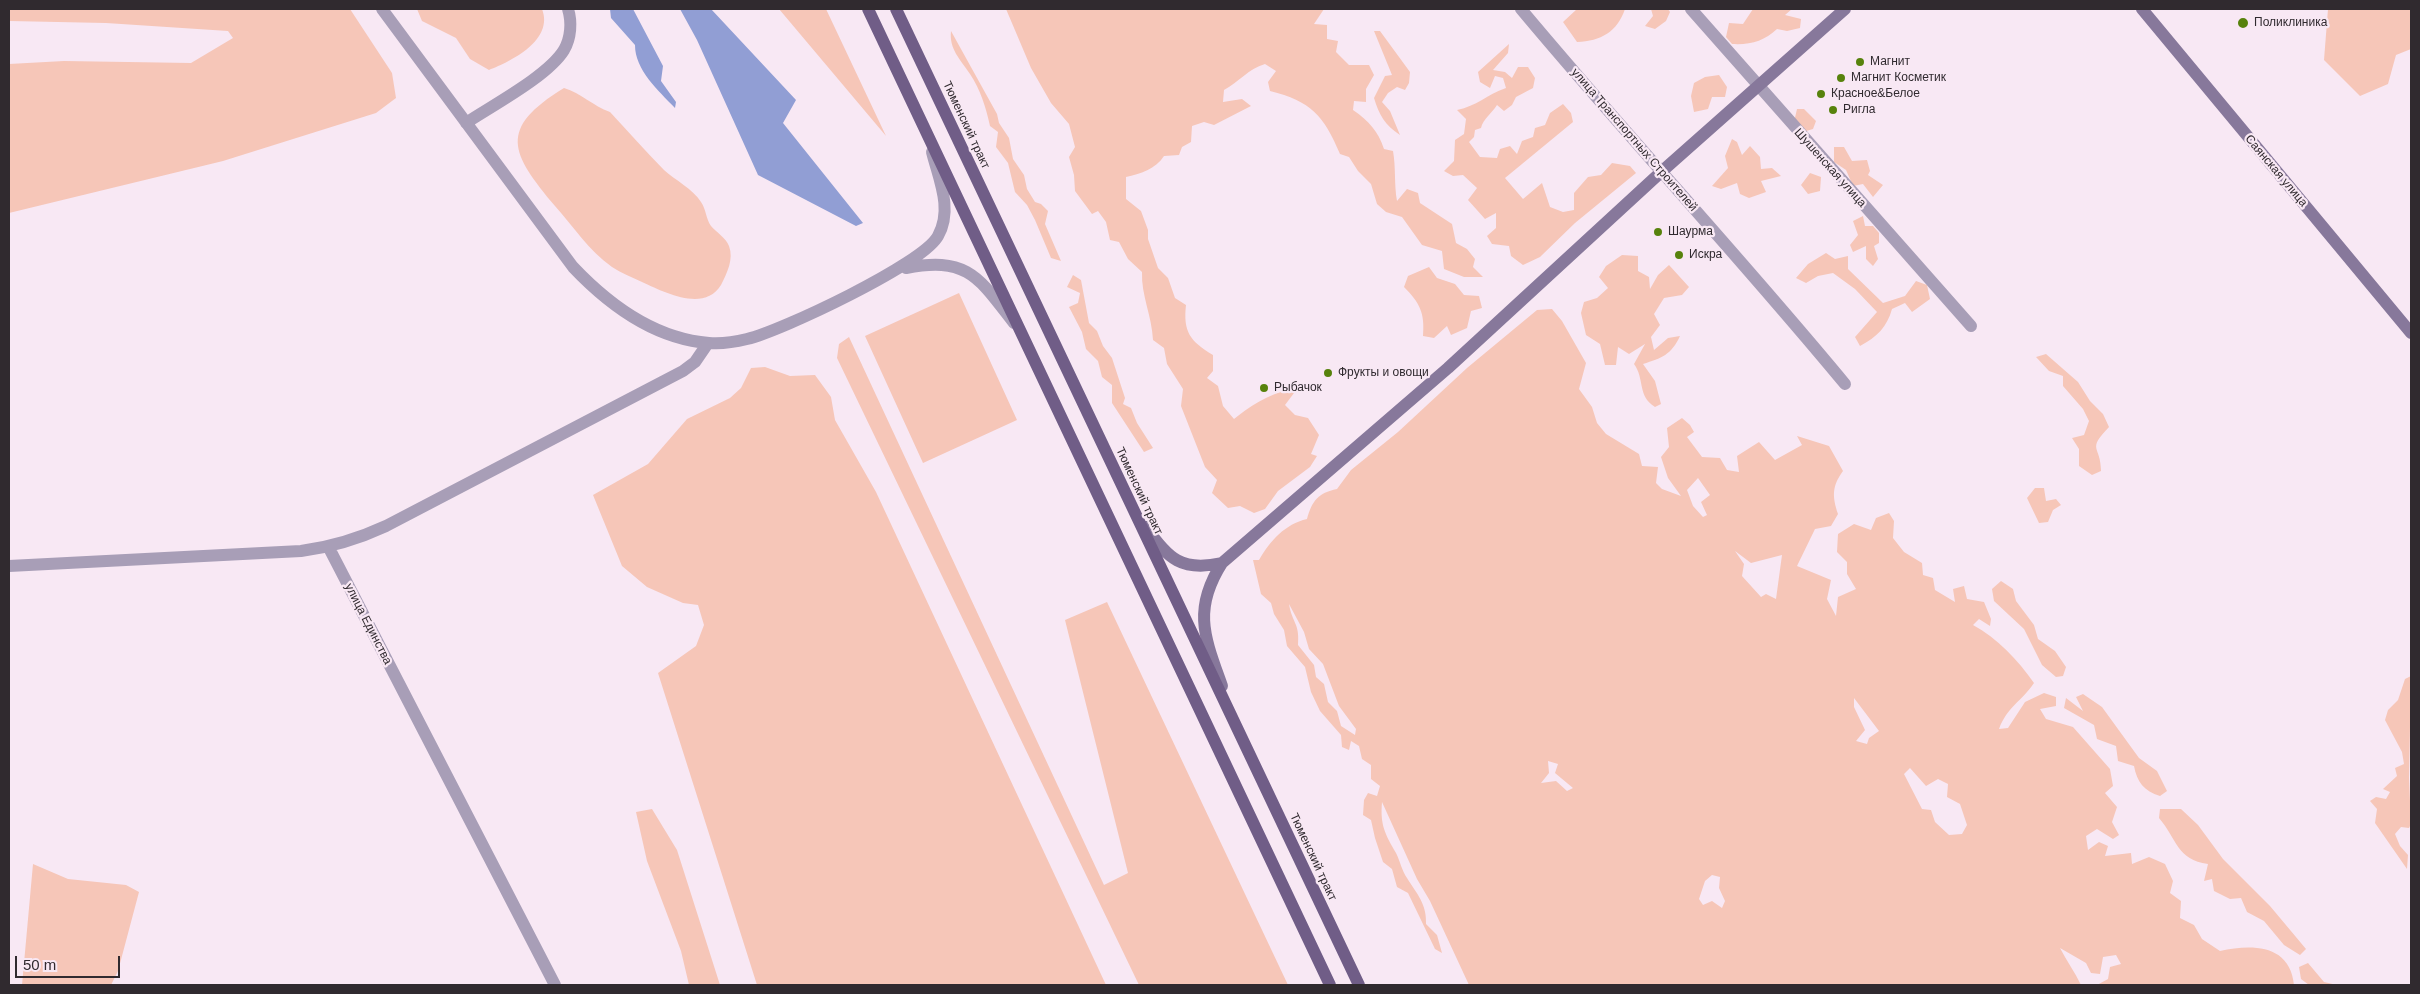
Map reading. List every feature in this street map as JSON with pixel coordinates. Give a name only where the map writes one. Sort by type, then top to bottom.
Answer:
[{"type":"main road","points":[[868,9],[1330,985]]},
{"type":"main road","name":"Тюменский тракт","points":[[896,9],[1359,985]]},
{"type":"street","points":[[382,9],[549,237],[590,285],[618,308],[654,329],[708,343],[747,339],[767,332],[898,270],[932,246],[938,237],[945,217],[944,198],[926,133]]},
{"type":"street","points":[[466,123],[554,62],[568,40],[570,29],[568,9]]},
{"type":"street","name":"улица Транспортных Строителей","points":[[1521,9],[1660,173],[1711,228],[1845,384]]},
{"type":"street","name":"Шушенская улица","points":[[1692,9],[1758,87],[1971,326]]},
{"type":"street","points":[[1237,729],[1203,628],[1204,602],[1208,586],[1222,563],[1448,368],[1660,173],[1845,9]]},
{"type":"street","name":"Саянская улица","points":[[2142,9],[2411,333]]},
{"type":"street","points":[[898,270],[940,263],[964,270],[975,277],[989,291],[1020,331]]},
{"type":"street","points":[[9,566],[329,548],[354,540],[386,526],[663,382],[695,362],[708,343]]},
{"type":"street","points":[[1131,506],[1156,542],[1172,558],[1193,566],[1222,563]]},
{"type":"street","name":"улица Единства","points":[[329,548],[555,985]]},
{"type":"shaded area","points":[[9,9],[350,9],[392,73],[396,98],[376,113],[223,161],[9,213],[9,64],[64,61],[191,63],[233,38],[228,31],[106,23],[9,21]]},
{"type":"shaded area","points":[[417,9],[542,9],[544,20],[537,40],[529,48],[509,61],[489,70],[470,59],[456,38],[422,21]]},
{"type":"shaded area","points":[[779,9],[826,9],[886,136]]},
{"type":"shaded area","points":[[1006,9],[1324,9],[1314,24],[1327,25],[1327,39],[1338,41],[1336,52],[1349,65],[1369,65],[1374,75],[1366,89],[1366,102],[1354,101],[1353,110],[1372,127],[1384,149],[1393,151],[1397,201],[1407,189],[1418,193],[1420,203],[1452,224],[1456,243],[1467,249],[1475,259],[1473,267],[1483,277],[1464,277],[1444,269],[1442,251],[1422,245],[1402,217],[1386,212],[1377,204],[1371,184],[1358,171],[1349,157],[1340,154],[1322,120],[1306,105],[1270,91],[1268,82],[1276,71],[1265,64],[1254,69],[1224,90],[1223,102],[1242,99],[1251,106],[1214,125],[1204,122],[1192,126],[1191,142],[1182,147],[1179,155],[1164,156],[1152,168],[1126,177],[1126,199],[1141,211],[1158,268],[1168,278],[1175,298],[1186,305],[1187,329],[1199,345],[1213,355],[1213,371],[1207,378],[1218,386],[1223,406],[1234,419],[1248,408],[1272,395],[1297,389],[1285,405],[1295,415],[1308,418],[1319,435],[1311,454],[1317,456],[1310,467],[1278,491],[1265,509],[1254,513],[1240,506],[1228,508],[1212,493],[1217,480],[1205,467],[1181,406],[1183,389],[1167,364],[1164,348],[1153,340],[1151,322],[1143,289],[1142,272],[1128,259],[1119,242],[1110,240],[1106,222],[1098,211],[1092,214],[1075,191],[1074,175],[1069,157],[1075,147],[1069,124],[1051,103],[1031,68]]},
{"type":"shaded area","points":[[1577,9],[1625,9],[1618,24],[1607,34],[1594,40],[1577,42],[1563,22]]},
{"type":"shaded area","points":[[1651,9],[1668,9],[1670,12],[1666,21],[1655,29],[1645,26],[1653,16]]},
{"type":"shaded area","points":[[1753,9],[1792,9],[1785,15],[1801,19],[1800,28],[1787,31],[1777,29],[1767,37],[1757,41],[1745,44],[1732,44],[1726,37],[1729,23],[1743,24]]},
{"type":"shaded area","points":[[2328,9],[2411,9],[2411,49],[2396,55],[2388,84],[2360,96],[2324,60]]},
{"type":"shaded area","points":[[951,31],[997,114],[999,123],[1009,138],[1013,159],[1024,175],[1027,189],[1035,202],[1041,204],[1048,211],[1045,224],[1061,261],[1051,258],[1027,205],[1015,192],[1008,163],[996,147],[998,132],[990,126],[985,105],[977,86],[953,49]]},
{"type":"shaded area","points":[[1374,31],[1380,31],[1410,72],[1409,83],[1405,90],[1397,87],[1388,93],[1382,102],[1390,111],[1400,135],[1383,119],[1374,98],[1385,76],[1392,75]]},
{"type":"shaded area","points":[[1509,44],[1508,53],[1493,70],[1505,72],[1512,78],[1518,67],[1528,67],[1535,78],[1533,88],[1516,97],[1512,105],[1504,111],[1497,105],[1481,128],[1475,130],[1474,137],[1469,142],[1480,157],[1497,158],[1500,149],[1510,146],[1517,154],[1522,141],[1533,137],[1535,128],[1545,125],[1550,113],[1563,104],[1571,113],[1573,122],[1505,178],[1523,199],[1542,183],[1550,207],[1563,212],[1574,210],[1574,193],[1588,177],[1601,175],[1612,163],[1630,166],[1636,173],[1575,223],[1540,257],[1523,265],[1511,256],[1509,246],[1492,244],[1487,236],[1496,228],[1496,213],[1485,219],[1468,200],[1477,188],[1463,175],[1453,176],[1444,171],[1454,161],[1455,140],[1464,134],[1466,119],[1457,110],[1470,106],[1506,88],[1503,78],[1495,76],[1490,88],[1480,82],[1478,72]]},
{"type":"shaded area","points":[[1719,75],[1727,87],[1725,97],[1712,97],[1708,109],[1694,112],[1691,96],[1694,83],[1705,77]]},
{"type":"shaded area","points":[[564,88],[610,112],[664,170],[698,197],[709,223],[726,240],[731,256],[721,285],[714,293],[705,298],[683,298],[661,291],[615,269],[589,246],[528,171],[521,156],[518,142],[520,129],[528,116]]},
{"type":"shaded area","points":[[1797,109],[1804,109],[1816,121],[1813,129],[1803,132],[1794,122]]},
{"type":"shaded area","points":[[1732,139],[1737,142],[1742,155],[1750,146],[1760,157],[1761,169],[1772,168],[1781,176],[1761,181],[1766,192],[1749,198],[1740,194],[1737,183],[1721,189],[1712,186],[1728,168],[1725,156]]},
{"type":"shaded area","points":[[1834,147],[1844,147],[1852,161],[1867,160],[1870,171],[1868,175],[1883,185],[1873,197],[1863,184],[1853,186],[1846,170],[1834,162]]},
{"type":"shaded area","points":[[1810,173],[1821,177],[1820,191],[1808,194],[1801,185]]},
{"type":"shaded area","points":[[1863,216],[1865,226],[1873,226],[1879,233],[1879,243],[1874,246],[1878,259],[1873,266],[1866,259],[1866,246],[1853,252],[1850,245],[1858,235],[1853,221]]},
{"type":"shaded area","points":[[1826,253],[1835,259],[1848,256],[1848,269],[1883,303],[1905,296],[1916,281],[1927,285],[1930,299],[1912,312],[1905,303],[1892,309],[1880,331],[1860,346],[1855,337],[1877,312],[1855,289],[1833,273],[1818,276],[1806,283],[1796,278],[1808,264]]},
{"type":"shaded area","points":[[1622,255],[1638,256],[1638,271],[1649,277],[1650,289],[1658,275],[1669,265],[1689,287],[1682,295],[1664,298],[1654,314],[1660,325],[1651,337],[1654,350],[1668,338],[1680,336],[1669,352],[1656,360],[1643,364],[1655,381],[1661,404],[1655,407],[1649,403],[1643,393],[1634,364],[1645,344],[1629,354],[1618,347],[1616,365],[1605,365],[1600,344],[1586,335],[1581,313],[1584,302],[1597,298],[1608,288],[1599,277],[1606,266]]},
{"type":"shaded area","points":[[1429,267],[1437,278],[1455,284],[1464,295],[1479,296],[1482,308],[1471,311],[1467,328],[1451,335],[1447,326],[1434,338],[1423,336],[1423,321],[1418,303],[1404,287],[1408,276]]},
{"type":"shaded area","points":[[1073,275],[1081,280],[1089,323],[1097,331],[1103,346],[1112,358],[1125,398],[1123,404],[1131,408],[1137,423],[1153,448],[1144,452],[1112,403],[1112,385],[1102,377],[1098,361],[1086,349],[1082,332],[1069,307],[1078,303],[1080,293],[1067,287]]},
{"type":"shaded area","points":[[959,293],[1017,420],[923,463],[865,336]]},
{"type":"shaded area","points":[[1552,309],[1562,321],[1586,363],[1579,389],[1592,407],[1597,423],[1606,434],[1639,454],[1642,466],[1658,467],[1656,483],[1662,489],[1681,496],[1668,478],[1661,457],[1669,447],[1667,428],[1682,418],[1690,425],[1694,432],[1687,437],[1702,457],[1720,458],[1727,470],[1739,472],[1737,456],[1759,442],[1775,460],[1802,445],[1797,436],[1829,446],[1843,471],[1834,491],[1838,514],[1831,526],[1815,529],[1797,566],[1831,580],[1827,599],[1836,616],[1838,597],[1856,589],[1847,574],[1847,562],[1837,552],[1838,534],[1854,524],[1871,530],[1876,518],[1889,513],[1894,521],[1893,538],[1904,552],[1922,563],[1923,575],[1933,578],[1935,590],[1955,602],[1953,589],[1964,586],[1967,599],[1984,602],[1991,619],[1990,626],[1979,619],[1973,625],[2006,650],[2034,683],[2006,715],[1999,729],[2008,728],[2025,702],[2044,693],[2056,697],[2056,706],[2040,709],[2046,719],[2073,727],[2110,769],[2113,786],[2105,793],[2117,807],[2112,822],[2119,835],[2113,839],[2097,829],[2086,836],[2088,850],[2099,842],[2108,846],[2105,856],[2131,853],[2132,864],[2149,857],[2165,864],[2173,881],[2170,893],[2181,901],[2180,918],[2194,925],[2202,939],[2220,951],[2256,948],[2277,954],[2285,961],[2291,971],[2294,985],[2097,985],[2108,979],[2110,967],[2121,964],[2116,955],[2103,957],[2100,974],[2091,973],[2086,963],[2060,948],[2081,985],[1469,985],[1382,802],[1382,817],[1386,835],[1405,875],[1421,900],[1425,911],[1426,924],[1437,935],[1442,953],[1435,949],[1408,893],[1397,887],[1392,869],[1383,862],[1371,820],[1363,815],[1364,800],[1368,793],[1377,796],[1380,786],[1371,779],[1371,765],[1362,759],[1359,746],[1351,741],[1349,750],[1342,747],[1341,735],[1320,711],[1311,692],[1305,667],[1287,646],[1284,630],[1274,614],[1271,603],[1261,594],[1253,560],[1259,560],[1273,540],[1285,529],[1307,519],[1311,507],[1320,496],[1337,489],[1351,470],[1398,432],[1467,368],[1537,310]],"holes":[[[1698,478],[1710,495],[1701,502],[1707,515],[1703,517],[1693,506],[1687,490]],[[1735,551],[1751,563],[1782,555],[1776,599],[1766,594],[1761,597],[1742,576],[1744,564]],[[1289,604],[1304,632],[1309,649],[1323,664],[1339,706],[1356,729],[1355,735],[1341,726],[1337,711],[1328,702],[1324,684],[1316,677],[1314,665],[1298,645],[1298,632]],[[1854,698],[1879,731],[1869,738],[1867,744],[1856,741],[1865,730],[1854,707]],[[1548,761],[1558,764],[1555,773],[1573,788],[1567,791],[1556,781],[1541,783],[1549,773]],[[1910,768],[1926,786],[1938,779],[1948,784],[1947,797],[1960,804],[1967,825],[1962,834],[1949,835],[1935,822],[1931,810],[1922,809],[1904,774]],[[1712,875],[1720,877],[1719,888],[1725,901],[1722,908],[1712,901],[1703,905],[1699,899],[1705,881]]]},
{"type":"shaded area","points":[[849,337],[1104,885],[1128,873],[1065,620],[1107,602],[1288,985],[1139,985],[837,358],[839,344]]},
{"type":"shaded area","points":[[2046,354],[2078,382],[2090,401],[2103,414],[2109,427],[2096,445],[2101,471],[2092,475],[2079,466],[2079,449],[2072,438],[2084,435],[2089,421],[2083,409],[2063,386],[2063,376],[2049,371],[2036,357]]},
{"type":"shaded area","points":[[765,367],[790,376],[815,375],[831,397],[835,420],[876,492],[1106,985],[757,985],[658,673],[696,646],[704,625],[698,605],[683,603],[647,587],[622,566],[593,495],[648,464],[687,419],[730,398],[741,388],[751,368]]},
{"type":"shaded area","points":[[2035,488],[2044,488],[2046,501],[2056,499],[2061,505],[2053,510],[2048,522],[2039,523],[2027,498]]},
{"type":"shaded area","points":[[2001,581],[2013,589],[2016,601],[2034,625],[2038,639],[2055,651],[2066,667],[2063,676],[2056,677],[2042,665],[2024,629],[1994,601],[1992,589]]},
{"type":"shaded area","points":[[2411,676],[2409,778],[2411,824],[2409,828],[2401,827],[2395,834],[2400,846],[2408,855],[2407,869],[2375,823],[2377,809],[2370,801],[2376,797],[2386,799],[2390,792],[2383,789],[2397,776],[2395,768],[2404,764],[2402,752],[2385,720],[2388,710],[2398,700],[2405,679]]},
{"type":"shaded area","points":[[2083,694],[2102,707],[2139,758],[2157,771],[2167,791],[2160,796],[2146,789],[2139,781],[2134,766],[2118,761],[2116,746],[2097,739],[2094,725],[2064,708],[2066,698],[2083,711],[2076,697]]},
{"type":"shaded area","points":[[652,809],[677,850],[720,985],[689,985],[681,951],[647,861],[636,812]]},
{"type":"shaded area","points":[[2160,809],[2181,809],[2198,825],[2223,859],[2270,906],[2306,949],[2300,955],[2284,945],[2264,921],[2247,912],[2241,898],[2230,899],[2214,891],[2212,879],[2204,881],[2208,864],[2198,862],[2184,853],[2159,818]]},
{"type":"shaded area","points":[[33,864],[68,879],[126,885],[139,892],[118,971],[111,985],[22,985]]},
{"type":"shaded area","points":[[2308,963],[2324,982],[2337,985],[2309,985],[2301,979],[2299,967]]},
{"type":"water","points":[[610,9],[633,9],[663,66],[661,81],[676,102],[675,108],[643,71],[636,54],[635,45],[611,18]]},
{"type":"water","points":[[680,9],[711,9],[796,100],[783,123],[863,223],[856,226],[758,175],[697,40]]},
{"type":"place","name":"Поликлиника","points":[[2243,23]]},
{"type":"place","name":"Магнит","points":[[1860,62]]},
{"type":"place","name":"Магнит Косметик","points":[[1841,78]]},
{"type":"place","name":"Красное&Белое","points":[[1821,94]]},
{"type":"place","name":"Ригла","points":[[1833,110]]},
{"type":"place","name":"Шаурма","points":[[1658,232]]},
{"type":"place","name":"Искра","points":[[1679,255]]},
{"type":"place","name":"Фрукты и овощи","points":[[1328,373]]},
{"type":"place","name":"Рыбачок","points":[[1264,388]]}]
